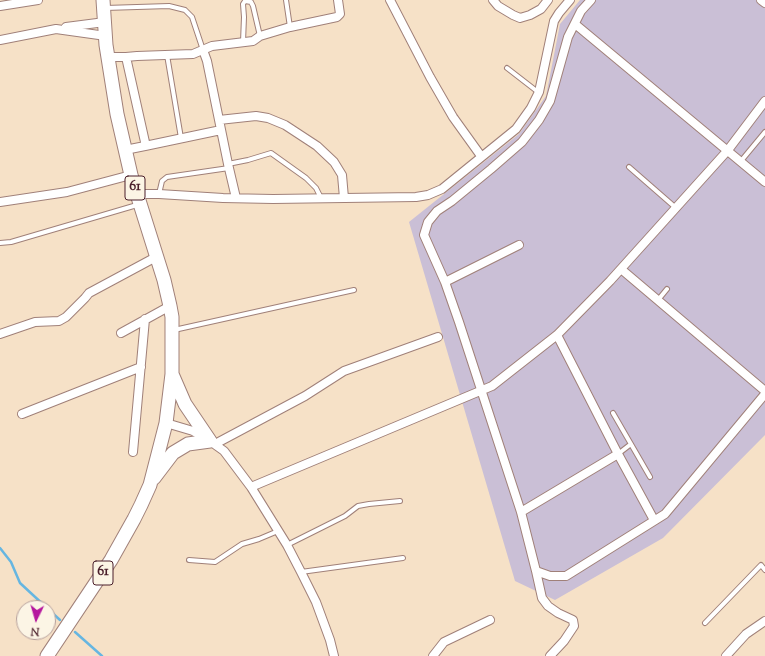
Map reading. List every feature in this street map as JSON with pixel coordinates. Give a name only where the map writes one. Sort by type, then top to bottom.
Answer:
[{"type":"main road","name":"61","points":[[47,656],[111,560],[134,519],[150,485],[166,424],[172,374],[172,331],[170,306],[125,150],[113,93],[108,57],[104,4]]},
{"type":"main road","points":[[172,374],[185,404],[212,442]]},
{"type":"main road","points":[[150,485],[174,452],[188,444],[212,442]]},
{"type":"street","points":[[0,6],[38,0]]},
{"type":"street","points":[[108,57],[193,54],[199,53],[212,46],[253,41],[260,36],[290,27],[337,17],[340,14],[338,0]]},
{"type":"street","points":[[390,0],[453,117],[481,156]]},
{"type":"street","points":[[498,2],[513,15],[520,18],[530,15],[540,9],[548,0]]},
{"type":"street","points":[[138,199],[159,194],[273,200],[416,197],[428,195],[442,188],[516,129],[532,108],[539,92],[554,21],[570,0]]},
{"type":"street","points":[[550,656],[564,641],[574,626],[573,620],[558,613],[548,606],[542,598],[521,512],[445,282],[424,235],[428,222],[437,211],[452,201],[522,142],[538,120],[550,101],[568,37],[581,11],[591,0]]},
{"type":"street","points":[[761,0],[765,3]]},
{"type":"street","points":[[0,40],[56,29],[105,22]]},
{"type":"street","points":[[575,24],[765,182]]},
{"type":"street","points":[[56,29],[106,36]]},
{"type":"street","points":[[204,50],[208,61],[228,166],[236,198]]},
{"type":"street","points":[[126,57],[145,146]]},
{"type":"street","points":[[543,76],[556,80]]},
{"type":"street","points":[[251,487],[492,386],[557,335],[621,269],[728,150],[765,101]]},
{"type":"street","points":[[219,120],[256,116],[268,118],[285,125],[317,146],[334,162],[342,175],[344,198]]},
{"type":"street","points":[[125,150],[221,130]]},
{"type":"street","points":[[0,202],[67,192],[131,175]]},
{"type":"street","points":[[445,282],[519,245]]},
{"type":"street","points":[[0,334],[35,322],[59,321],[66,317],[89,293],[156,257]]},
{"type":"street","points":[[536,571],[550,576],[566,576],[665,514],[765,392],[621,269]]},
{"type":"street","points":[[121,333],[170,306]]},
{"type":"street","points":[[133,452],[145,319]]},
{"type":"street","points":[[557,335],[618,454],[654,520]]},
{"type":"street","points":[[212,442],[305,396],[344,372],[438,337]]},
{"type":"street","points":[[22,414],[141,367]]},
{"type":"street","points":[[166,424],[192,431],[212,442],[224,451],[251,487],[302,572],[316,602],[330,640],[334,656]]},
{"type":"street","points":[[521,512],[618,454]]},
{"type":"street","points":[[433,656],[444,642],[490,620]]},
{"type":"street","points":[[726,656],[746,634],[765,621]]},
{"type":"lane","points":[[286,0],[290,27]]},
{"type":"lane","points":[[243,42],[243,4],[245,1],[251,2],[253,6],[260,36]]},
{"type":"lane","points":[[104,4],[169,6],[185,10],[192,17],[204,50]]},
{"type":"lane","points":[[167,55],[181,138]]},
{"type":"lane","points":[[507,68],[539,92]]},
{"type":"lane","points":[[740,161],[765,132]]},
{"type":"lane","points":[[159,194],[162,181],[167,178],[228,166],[271,153],[306,178],[316,188],[321,198]]},
{"type":"lane","points":[[629,167],[676,208]]},
{"type":"lane","points":[[0,244],[11,242],[138,199]]},
{"type":"lane","points":[[658,300],[668,289]]},
{"type":"lane","points":[[172,331],[354,290]]},
{"type":"lane","points":[[613,413],[650,477]]},
{"type":"lane","points":[[618,454],[631,444]]},
{"type":"lane","points":[[287,545],[345,516],[358,506],[400,501]]},
{"type":"lane","points":[[189,560],[215,562],[242,544],[278,531]]},
{"type":"lane","points":[[302,572],[403,558]]},
{"type":"lane","points":[[705,623],[761,565],[765,570]]},
{"type":"shaded area","points":[[580,0],[765,0],[765,435],[663,538],[555,600],[515,581],[409,222],[519,134],[546,96],[560,24]]},
{"type":"waterway","points":[[0,548],[11,562],[20,583],[38,600]]},
{"type":"waterway","points":[[56,616],[60,620]]},
{"type":"waterway","points":[[75,632],[102,656]]}]
